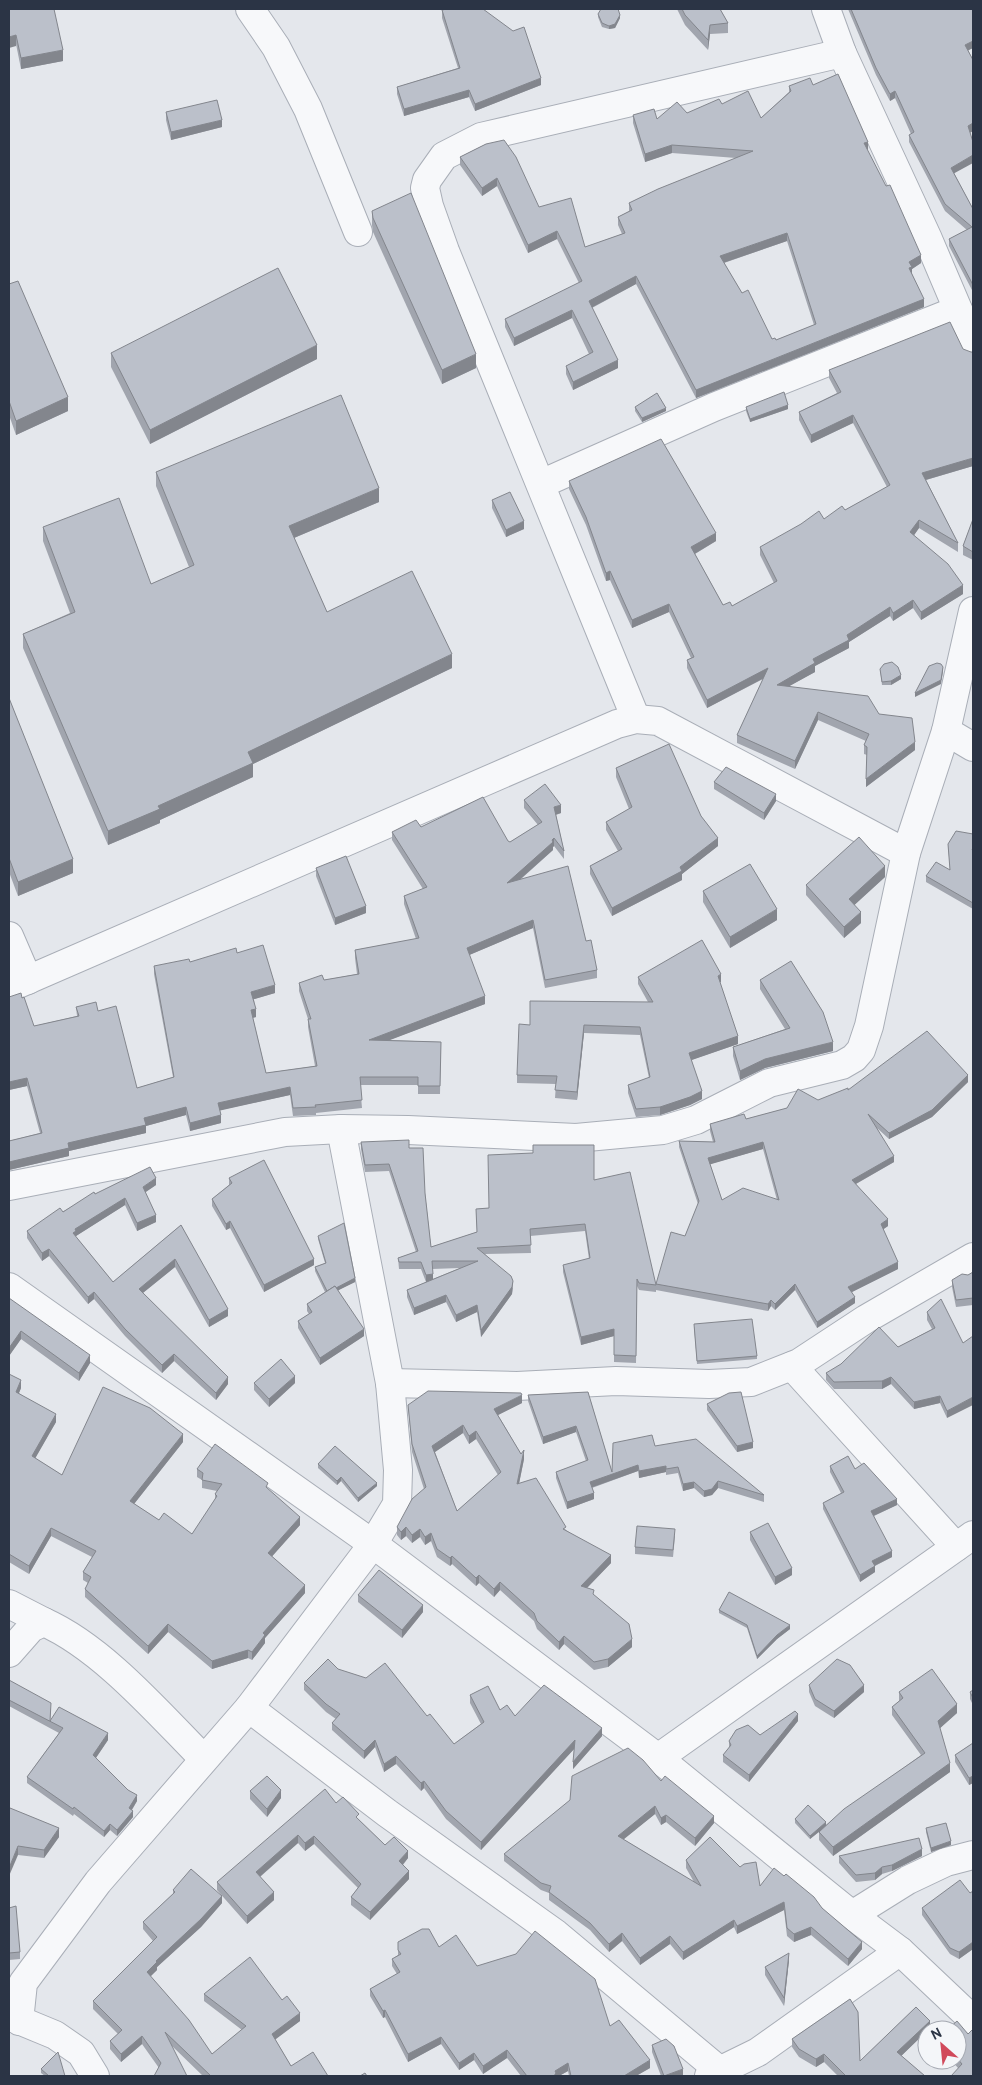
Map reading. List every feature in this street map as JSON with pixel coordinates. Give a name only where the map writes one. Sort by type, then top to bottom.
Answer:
[{"type":"street","points":[[250,9],[276,47],[308,110],[358,232]]},
{"type":"street","points":[[826,9],[842,53],[928,239],[973,345]]},
{"type":"street","points":[[636,719],[428,206],[425,188],[427,180],[444,156],[481,137],[842,53]]},
{"type":"street","points":[[541,484],[714,407],[958,310]]},
{"type":"street","points":[[9,1186],[285,1132],[341,1129],[408,1130],[576,1138],[662,1130],[696,1120],[769,1083],[842,1065],[854,1058],[861,1050],[869,1026],[906,853],[946,731],[973,611]]},
{"type":"street","points":[[9,936],[18,984],[617,724],[636,719],[658,721],[906,853]]},
{"type":"street","points":[[946,731],[973,747]]},
{"type":"street","points":[[95,2076],[81,2053],[55,2035],[14,2019],[16,1985],[98,1882],[206,1755],[249,1708],[373,1544],[397,1504],[398,1470],[390,1383],[341,1129]]},
{"type":"street","points":[[390,1383],[517,1386],[616,1381],[709,1384],[751,1382],[792,1366],[866,1319],[973,1257]]},
{"type":"street","points":[[9,1287],[373,1544],[658,1758],[852,1915],[900,1951],[973,2020]]},
{"type":"street","points":[[658,1758],[965,1541],[792,1366]]},
{"type":"street","points":[[9,1604],[56,1627],[91,1651],[142,1695],[196,1751],[206,1755]]},
{"type":"street","points":[[9,1653],[31,1628],[44,1622]]},
{"type":"street","points":[[249,1708],[387,1813],[556,1934],[715,2074],[758,2052],[900,1951]]},
{"type":"street","points":[[852,1915],[908,1880],[939,1866],[973,1855]]},
{"type":"building","points":[[9,9],[54,9],[63,50],[21,58],[16,35],[9,37]]},
{"type":"building","points":[[483,9],[513,31],[524,27],[541,78],[475,104],[469,90],[404,109],[397,87],[460,68],[442,10]]},
{"type":"building","points":[[601,9],[618,9],[620,15],[615,24],[609,26],[602,23],[598,14]]},
{"type":"building","points":[[682,9],[720,9],[728,23],[710,25],[708,40],[685,15]]},
{"type":"building","points":[[851,9],[973,9],[973,41],[965,45],[973,60],[973,123],[968,126],[973,142],[973,155],[951,168],[973,209],[973,285],[949,239],[972,227],[945,204],[909,135],[914,132],[895,91],[890,94],[876,68]]},
{"type":"building","points":[[838,74],[868,142],[864,143],[886,186],[890,185],[921,255],[909,262],[912,267],[909,268],[924,299],[696,390],[636,276],[589,301],[618,360],[573,382],[566,366],[593,352],[572,310],[514,338],[505,319],[582,281],[557,231],[528,245],[497,178],[482,188],[460,157],[486,144],[504,140],[516,157],[539,207],[571,198],[585,247],[625,233],[618,217],[632,210],[629,203],[658,189],[753,151],[672,145],[645,154],[633,115],[654,109],[657,119],[677,102],[687,113],[719,99],[722,104],[748,91],[761,118],[791,91],[789,86],[810,78],[813,85]],"holes":[[[787,233],[816,324],[776,340],[775,338],[772,339],[748,290],[742,293],[720,256]]]},
{"type":"building","points":[[217,100],[222,120],[171,132],[166,112]]},
{"type":"building","points":[[411,193],[476,354],[442,370],[373,218],[372,211]]},
{"type":"building","points":[[278,268],[317,345],[150,430],[111,353]]},
{"type":"building","points":[[18,281],[68,397],[16,421],[9,401],[9,284]]},
{"type":"building","points":[[950,322],[963,349],[973,352],[973,458],[922,473],[958,543],[919,520],[910,532],[948,564],[963,585],[921,612],[913,600],[893,613],[890,607],[847,635],[849,640],[813,659],[815,663],[777,685],[868,696],[879,714],[912,718],[915,742],[866,779],[867,747],[864,745],[869,734],[818,712],[795,761],[737,735],[768,668],[707,700],[687,660],[694,657],[669,604],[632,620],[610,571],[606,573],[586,517],[569,481],[661,439],[716,533],[691,547],[723,605],[730,602],[732,606],[777,581],[760,547],[801,524],[819,511],[824,519],[842,506],[845,510],[890,485],[853,415],[811,435],[799,412],[841,392],[829,370]]},
{"type":"building","points":[[784,392],[788,405],[750,419],[746,407]]},
{"type":"building","points":[[657,393],[666,408],[642,418],[635,407]]},
{"type":"building","points":[[341,395],[379,488],[289,526],[327,612],[412,571],[452,654],[248,752],[253,763],[158,806],[160,809],[108,831],[23,634],[75,612],[43,527],[119,498],[151,584],[194,565],[156,472]]},
{"type":"building","points":[[510,492],[524,521],[506,530],[492,500]]},
{"type":"building","points":[[973,519],[973,552],[963,546]]},
{"type":"building","points":[[892,662],[898,667],[901,675],[891,681],[882,682],[880,669],[884,664]]},
{"type":"building","points":[[937,663],[943,667],[941,680],[915,693],[929,666]]},
{"type":"building","points":[[9,698],[73,859],[18,882],[9,858]]},
{"type":"building","points":[[669,744],[701,816],[718,838],[680,867],[682,871],[612,908],[590,866],[622,849],[606,822],[632,807],[616,768]]},
{"type":"building","points":[[726,767],[776,794],[764,813],[714,782]]},
{"type":"building","points":[[545,784],[561,805],[554,807],[564,851],[554,838],[553,842],[507,883],[568,866],[586,941],[591,940],[597,970],[545,980],[533,920],[467,948],[485,996],[369,1040],[441,1042],[440,1086],[418,1086],[418,1077],[360,1077],[362,1100],[315,1105],[316,1107],[293,1108],[290,1087],[218,1103],[221,1115],[190,1123],[186,1107],[144,1118],[146,1125],[68,1143],[69,1148],[9,1162],[9,1141],[42,1133],[27,1078],[9,1082],[9,997],[21,993],[34,1026],[79,1016],[76,1007],[96,1002],[98,1011],[116,1006],[137,1088],[174,1077],[154,966],[189,959],[190,962],[236,948],[237,953],[263,945],[275,985],[251,992],[256,1009],[251,1010],[266,1073],[317,1066],[308,1019],[311,1019],[299,983],[322,975],[324,980],[359,974],[355,950],[419,938],[404,896],[427,887],[392,832],[416,820],[421,827],[483,797],[510,842],[542,822],[524,800]]},
{"type":"building","points":[[956,831],[973,834],[973,903],[926,876],[936,862],[950,870],[948,844]]},
{"type":"building","points":[[859,837],[885,866],[849,899],[861,912],[844,927],[806,885]]},
{"type":"building","points":[[346,856],[366,906],[335,918],[316,868]]},
{"type":"building","points":[[750,864],[777,909],[730,937],[703,891]]},
{"type":"building","points":[[702,940],[721,974],[718,976],[738,1036],[689,1053],[702,1091],[660,1107],[636,1109],[628,1085],[650,1077],[640,1027],[584,1025],[577,1092],[555,1090],[557,1076],[517,1075],[519,1024],[530,1025],[530,1001],[653,1002],[638,977]]},
{"type":"building","points":[[791,961],[823,1012],[833,1042],[765,1059],[740,1071],[733,1047],[790,1028],[760,980]]},
{"type":"building","points":[[927,1031],[968,1075],[932,1110],[889,1133],[868,1114],[894,1156],[852,1180],[888,1219],[881,1224],[898,1262],[848,1287],[855,1297],[817,1322],[795,1284],[775,1304],[771,1300],[768,1304],[656,1284],[671,1232],[685,1236],[699,1201],[679,1141],[715,1142],[710,1124],[744,1114],[746,1119],[787,1108],[798,1089],[818,1100],[848,1088],[848,1090]],"holes":[[[763,1142],[779,1200],[743,1188],[722,1200],[708,1158]]]},
{"type":"building","points":[[409,1140],[409,1148],[423,1148],[425,1193],[431,1247],[477,1232],[476,1209],[489,1208],[488,1155],[533,1153],[533,1145],[594,1145],[594,1180],[630,1172],[656,1285],[639,1283],[637,1279],[636,1356],[614,1355],[614,1329],[581,1337],[563,1265],[590,1258],[585,1224],[530,1229],[531,1245],[477,1248],[511,1276],[513,1281],[512,1287],[481,1330],[477,1305],[456,1315],[446,1295],[414,1308],[407,1290],[478,1261],[432,1261],[433,1274],[426,1275],[421,1262],[399,1262],[398,1258],[418,1251],[389,1164],[365,1165],[361,1142]]},
{"type":"building","points":[[264,1160],[314,1259],[264,1285],[230,1221],[226,1224],[212,1199],[232,1183],[229,1178]]},
{"type":"building","points":[[150,1167],[156,1178],[143,1187],[156,1215],[137,1223],[125,1198],[75,1229],[76,1231],[73,1233],[113,1282],[181,1225],[228,1309],[209,1320],[175,1259],[139,1289],[228,1377],[216,1393],[174,1354],[162,1365],[125,1329],[94,1292],[88,1297],[49,1249],[42,1253],[27,1231],[60,1208],[63,1212],[94,1192],[95,1194]]},
{"type":"building","points":[[344,1223],[355,1278],[327,1291],[315,1267],[326,1263],[318,1236]]},
{"type":"building","points":[[973,1272],[973,1298],[956,1300],[952,1280],[962,1274],[968,1275]]},
{"type":"building","points":[[335,1286],[364,1329],[320,1358],[298,1321],[312,1312],[307,1304]]},
{"type":"building","points":[[9,1298],[90,1355],[79,1373],[21,1331],[9,1348]]},
{"type":"building","points":[[941,1299],[963,1343],[973,1336],[973,1397],[947,1411],[940,1396],[914,1402],[891,1377],[882,1381],[834,1382],[826,1373],[841,1364],[879,1327],[898,1347],[935,1328],[927,1312]]},
{"type":"building","points":[[752,1319],[757,1356],[697,1361],[694,1324]]},
{"type":"building","points":[[281,1359],[295,1376],[269,1399],[254,1383]]},
{"type":"building","points":[[9,1374],[21,1380],[16,1392],[56,1414],[32,1456],[62,1475],[103,1387],[150,1408],[183,1434],[130,1501],[159,1520],[164,1513],[192,1534],[217,1496],[215,1494],[222,1484],[202,1480],[203,1473],[197,1469],[215,1444],[268,1483],[266,1487],[300,1517],[268,1553],[305,1585],[263,1633],[265,1635],[252,1652],[248,1650],[212,1661],[168,1624],[148,1646],[85,1589],[91,1577],[83,1572],[96,1551],[51,1528],[29,1566],[9,1554]]},
{"type":"building","points":[[428,1391],[521,1393],[522,1395],[494,1409],[521,1454],[524,1450],[517,1484],[536,1478],[566,1527],[563,1529],[611,1555],[581,1586],[594,1590],[593,1594],[629,1624],[632,1639],[608,1659],[594,1662],[564,1636],[559,1642],[537,1621],[534,1613],[500,1582],[494,1589],[479,1575],[476,1578],[452,1556],[450,1558],[437,1549],[431,1533],[425,1537],[420,1529],[412,1535],[406,1527],[401,1532],[397,1527],[412,1499],[426,1487],[412,1444],[408,1405]],"holes":[[[463,1425],[469,1436],[476,1431],[501,1472],[457,1511],[432,1446]]]},
{"type":"building","points":[[588,1392],[612,1472],[613,1443],[652,1435],[655,1446],[696,1439],[764,1495],[718,1481],[712,1489],[704,1491],[694,1482],[683,1484],[678,1467],[666,1469],[666,1466],[639,1471],[638,1465],[590,1482],[594,1493],[567,1502],[556,1472],[588,1460],[576,1426],[543,1437],[528,1395]]},
{"type":"building","points":[[741,1392],[753,1442],[737,1446],[707,1404],[729,1393]]},
{"type":"building","points":[[335,1446],[377,1483],[358,1498],[341,1477],[337,1481],[318,1464]]},
{"type":"building","points":[[848,1456],[855,1469],[864,1463],[897,1499],[871,1511],[892,1551],[872,1561],[875,1566],[860,1575],[823,1503],[844,1492],[830,1466]]},
{"type":"building","points":[[768,1523],[792,1568],[775,1577],[750,1532]]},
{"type":"building","points":[[637,1526],[675,1529],[673,1550],[635,1547]]},
{"type":"building","points":[[379,1570],[423,1605],[402,1630],[358,1595]]},
{"type":"building","points":[[729,1592],[790,1625],[777,1635],[757,1656],[747,1625],[719,1610]]},
{"type":"building","points":[[328,1659],[338,1669],[366,1678],[385,1663],[427,1716],[430,1714],[454,1744],[484,1722],[470,1695],[488,1686],[500,1710],[507,1705],[515,1716],[544,1685],[602,1728],[573,1762],[575,1740],[481,1842],[446,1811],[424,1781],[421,1783],[396,1756],[384,1764],[375,1740],[364,1751],[332,1723],[340,1714],[326,1704],[304,1683]]},
{"type":"building","points":[[837,1659],[850,1665],[864,1685],[834,1711],[815,1699],[809,1685]]},
{"type":"building","points":[[932,1669],[957,1704],[938,1721],[950,1763],[833,1847],[819,1832],[844,1809],[925,1753],[892,1707],[903,1698],[899,1692]]},
{"type":"building","points":[[9,1680],[51,1703],[50,1721],[59,1707],[108,1733],[93,1755],[128,1790],[137,1795],[129,1808],[133,1811],[117,1830],[110,1824],[104,1831],[74,1807],[73,1809],[27,1777],[63,1728],[9,1700]]},
{"type":"building","points":[[795,1711],[798,1714],[749,1775],[723,1755],[731,1745],[729,1741],[736,1730],[748,1725],[760,1735]]},
{"type":"building","points":[[973,1743],[973,1776],[969,1778],[955,1755]]},
{"type":"building","points":[[628,1748],[643,1760],[661,1781],[665,1776],[714,1816],[695,1838],[666,1815],[661,1818],[655,1806],[618,1836],[701,1886],[686,1860],[710,1837],[740,1867],[744,1864],[756,1862],[760,1886],[774,1868],[784,1876],[786,1874],[814,1897],[822,1908],[862,1942],[848,1959],[811,1927],[794,1934],[787,1928],[784,1902],[737,1926],[734,1920],[683,1952],[670,1936],[640,1958],[622,1933],[609,1944],[590,1923],[549,1892],[551,1886],[541,1883],[504,1854],[570,1800],[572,1776]]},
{"type":"building","points":[[267,1776],[281,1790],[267,1809],[250,1791]]},
{"type":"building","points":[[325,1789],[336,1803],[343,1797],[359,1814],[356,1817],[385,1845],[394,1837],[408,1851],[399,1861],[409,1871],[370,1912],[351,1897],[361,1884],[314,1836],[305,1843],[298,1835],[256,1872],[274,1892],[247,1916],[217,1882]]},
{"type":"building","points":[[808,1805],[826,1822],[810,1836],[795,1819]]},
{"type":"building","points":[[10,1808],[59,1828],[44,1850],[18,1846],[9,1868],[9,1810]]},
{"type":"building","points":[[946,1823],[951,1841],[931,1848],[926,1828]]},
{"type":"building","points":[[919,1838],[922,1849],[892,1865],[882,1867],[875,1873],[856,1875],[839,1856]]},
{"type":"building","points":[[191,1869],[222,1896],[147,1972],[189,2020],[212,2054],[246,2026],[204,1994],[250,1957],[282,2000],[287,1996],[300,2013],[272,2034],[291,2066],[313,2052],[328,2076],[211,2076],[165,2032],[187,2076],[154,2076],[161,2063],[142,2036],[121,2054],[110,2041],[122,2030],[93,2001],[157,1937],[143,1922],[175,1892],[173,1890]]},
{"type":"building","points":[[960,1880],[970,1893],[973,1891],[973,1942],[959,1952],[950,1948],[922,1908]]},
{"type":"building","points":[[16,1906],[20,1952],[9,1953],[9,1908]]},
{"type":"building","points":[[422,1929],[429,1929],[439,1947],[456,1935],[477,1966],[516,1954],[535,1931],[595,1979],[610,2026],[619,2020],[650,2060],[624,2076],[571,2076],[568,2063],[555,2071],[554,2076],[527,2076],[507,2050],[483,2066],[474,2053],[459,2063],[441,2037],[408,2054],[385,2010],[383,2011],[370,1989],[400,1972],[392,1959],[401,1954],[398,1950],[398,1942]]},
{"type":"building","points":[[789,1953],[784,1998],[765,1967]]},
{"type":"building","points":[[850,1999],[858,2012],[860,2061],[916,2007],[929,2020],[917,2020],[917,2033],[897,2052],[925,2076],[846,2076],[824,2054],[816,2059],[799,2049],[792,2039]]},
{"type":"building","points":[[973,2029],[973,2076],[951,2076],[956,2070],[967,2070],[967,2033],[968,2034]]},
{"type":"building","points":[[666,2039],[674,2046],[683,2069],[664,2076],[652,2045]]},
{"type":"building","points":[[58,2052],[65,2076],[49,2076],[41,2069]]}]
